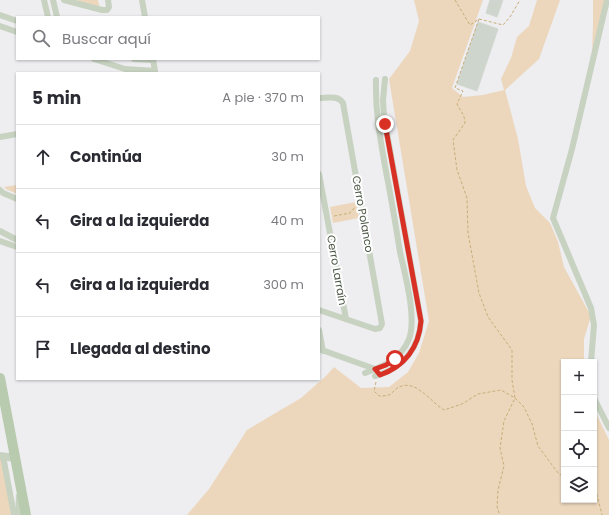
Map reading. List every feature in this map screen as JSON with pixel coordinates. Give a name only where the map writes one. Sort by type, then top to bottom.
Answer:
[{"type":"main road","points":[[0,378],[26,515]]},
{"type":"street","points":[[44,0],[48,16]]},
{"type":"street","points":[[53,0],[57,16]]},
{"type":"street","points":[[64,0],[102,10],[107,10],[109,7],[108,0]]},
{"type":"street","points":[[142,0],[145,16]]},
{"type":"street","points":[[591,359],[594,325],[591,308],[553,218],[572,149],[607,0]]},
{"type":"street","points":[[0,15],[15,20],[14,26],[10,30]]},
{"type":"street","points":[[0,26],[16,32]]},
{"type":"street","points":[[97,60],[125,69],[155,70],[153,60]]},
{"type":"street","points":[[365,373],[377,373],[396,367],[408,356],[417,340],[421,321],[384,117],[384,81],[376,81],[376,105],[379,137],[396,224],[412,323],[409,340],[403,350],[377,373]]},
{"type":"street","name":"Cerro Polanco","points":[[320,98],[337,98],[344,104],[382,322],[380,328],[375,329],[346,319]]},
{"type":"street","points":[[0,137],[16,134]]},
{"type":"street","name":"Cerro Larraín","points":[[320,180],[346,319]]},
{"type":"street","points":[[0,190],[3,193],[16,198]]},
{"type":"street","points":[[0,231],[16,239]]},
{"type":"street","points":[[0,241],[16,246]]},
{"type":"street","points":[[320,310],[346,319]]},
{"type":"street","points":[[320,340],[321,350],[377,373]]},
{"type":"street","points":[[597,404],[609,428]]},
{"type":"street","points":[[14,515],[1,456],[15,458]]},
{"type":"street","points":[[18,515],[20,484]]},
{"type":"path","points":[[455,0],[470,25],[479,19],[503,26],[520,0]]},
{"type":"path","points":[[479,19],[455,88],[463,91],[457,104],[464,114],[465,123],[452,140],[457,170],[466,198],[468,233],[479,293],[488,317],[512,350],[512,380],[515,398],[504,421],[500,448],[504,466],[498,490],[497,508],[500,515]]},
{"type":"path","points":[[326,213],[330,212],[330,217],[350,213],[355,207],[361,204]]},
{"type":"path","points":[[377,373],[374,391],[379,396],[388,395],[397,387],[411,385],[427,395],[435,405],[444,410],[462,404],[478,394],[501,390],[515,398],[524,408],[532,424],[538,446],[561,475]]},
{"type":"path","points":[[597,495],[602,515]]},
{"type":"shaded area","points":[[76,0],[98,0],[100,9]]},
{"type":"shaded area","points":[[414,0],[483,0],[452,88],[463,97],[483,95],[504,90],[501,79],[511,58],[517,37],[529,26],[537,0],[560,0],[539,59],[505,90],[518,139],[526,186],[535,208],[550,223],[558,242],[564,267],[591,316],[584,339],[584,359],[561,359],[561,503],[597,503],[597,415],[609,440],[609,515],[187,515],[209,489],[247,430],[301,398],[334,367],[361,388],[389,387],[408,372],[419,353],[429,321],[389,79],[410,51],[419,21]]},
{"type":"shaded area","points":[[593,0],[605,0],[592,57],[593,24]]},
{"type":"shaded area","points":[[16,185],[16,194],[6,189],[4,187]]},
{"type":"shaded area","points":[[356,202],[359,218],[333,223],[330,207]]},
{"type":"shaded area","points":[[0,460],[3,461],[11,515],[0,515]]},
{"type":"building","points":[[490,0],[503,0],[497,17],[486,13]]},
{"type":"building","points":[[478,22],[498,29],[477,91],[457,84]]},
{"type":"route","points":[[385,124],[421,321],[415,346],[405,360],[391,370],[380,375],[375,369],[386,365],[395,359]]}]
